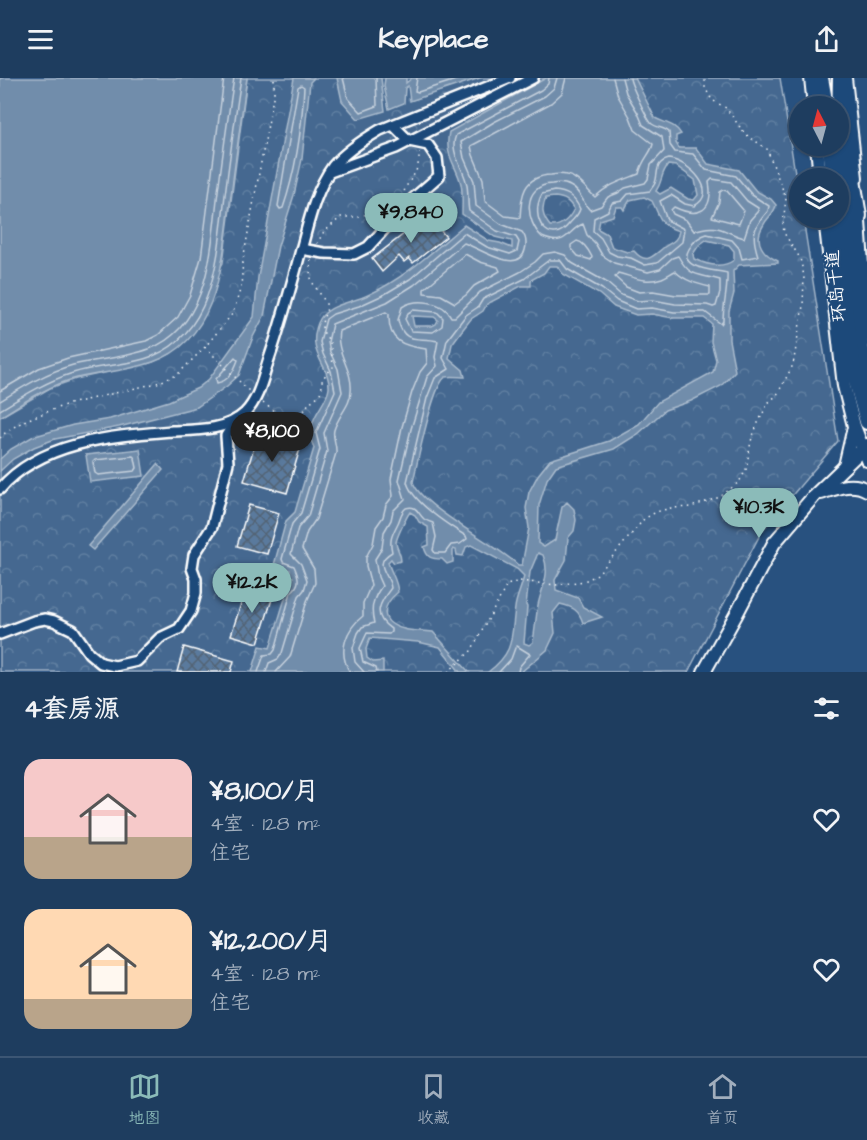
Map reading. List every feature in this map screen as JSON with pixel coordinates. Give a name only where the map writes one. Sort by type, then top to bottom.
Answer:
[{"type":"highway","points":[[823,78],[825,96]]},
{"type":"highway","name":"环岛干道","points":[[836,78],[837,96]]},
{"type":"highway","points":[[841,96],[843,78]]},
{"type":"highway","name":"环岛干道","points":[[837,228],[860,424]]},
{"type":"highway","name":"环岛干道","points":[[839,228],[852,278],[867,386]]},
{"type":"main road","points":[[811,78],[813,96]]},
{"type":"main road","points":[[843,78],[854,149],[849,168]]},
{"type":"main road","points":[[839,228],[867,335]]},
{"type":"main road","points":[[704,672],[774,543],[814,496],[866,451],[860,424]]},
{"type":"main road","points":[[845,467],[860,424]]},
{"type":"main road","points":[[814,496],[842,486],[863,487],[867,490]]},
{"type":"street","points":[[0,634],[34,621],[45,619],[54,621],[73,630],[89,653],[101,663],[115,666],[137,662],[160,638],[179,629],[191,612],[196,592],[196,579],[192,568],[194,555],[212,527],[228,463],[226,436],[236,420],[247,411],[256,398],[318,192],[330,172],[362,141],[393,125],[510,78]]},
{"type":"street","points":[[330,172],[410,141],[533,78]]},
{"type":"street","points":[[301,249],[354,254],[368,247],[401,211],[439,176],[437,158],[428,145],[410,141],[393,125]]},
{"type":"street","points":[[0,489],[20,470],[44,455],[63,448],[142,434],[212,429],[236,420]]},
{"type":"street","points":[[212,429],[228,447]]},
{"type":"path","points":[[0,438],[7,431],[27,420],[65,405],[157,383],[177,375],[205,347],[233,313],[241,287],[243,260],[274,92],[274,78]]},
{"type":"path","points":[[448,672],[463,660],[479,637],[507,585],[519,581],[556,585],[584,581],[595,576],[644,519],[664,510],[691,507],[720,497],[740,482],[746,470],[751,441],[757,425],[768,403],[777,395],[794,365],[803,306],[804,276],[800,258],[784,233],[786,198],[767,149],[745,134],[726,108],[712,100],[705,88],[705,78]]},
{"type":"path","points":[[399,204],[403,190],[418,168],[419,152],[428,145]]},
{"type":"path","points":[[205,347],[256,398],[277,413],[296,418],[302,416],[307,405],[318,399],[322,380],[333,367],[330,343],[323,334],[322,327],[322,318],[327,308],[312,286],[310,269],[313,251],[323,233],[341,217],[360,217],[371,212],[388,212],[394,208]]},
{"type":"green space","points":[[247,78],[780,78],[789,135],[789,156],[792,156],[794,168],[789,168],[789,228],[805,228],[838,441],[762,531],[688,672],[0,672],[0,417],[50,388],[76,379],[153,362],[170,354],[223,263]]},
{"type":"water","points":[[0,78],[247,78],[221,268],[205,315],[193,335],[176,351],[153,362],[67,381],[37,394],[0,417]]},
{"type":"water","points":[[294,78],[314,78],[310,82],[302,159],[294,195],[278,246],[264,316],[253,337],[239,375],[197,407],[119,427],[55,439],[34,447],[13,459],[0,471],[0,459],[11,449],[32,437],[73,425],[110,419],[169,401],[198,388],[209,379],[254,317],[258,277]]},
{"type":"water","points":[[337,78],[381,78],[385,111],[358,119],[342,101]]},
{"type":"water","points":[[385,78],[406,78],[406,83],[412,78],[480,78],[410,101],[408,86],[405,88],[404,103],[389,109],[384,86]]},
{"type":"water","points":[[546,78],[635,78],[655,118],[673,126],[681,134],[676,136],[679,148],[696,148],[708,164],[739,170],[756,191],[771,199],[776,205],[759,237],[764,252],[778,263],[739,265],[733,271],[734,293],[729,311],[729,340],[735,371],[721,386],[691,401],[665,410],[638,434],[614,449],[556,466],[547,479],[539,505],[538,543],[544,547],[555,540],[562,507],[567,502],[574,509],[576,520],[574,531],[568,538],[566,560],[555,580],[556,590],[578,598],[583,607],[602,617],[583,623],[575,610],[560,604],[553,613],[555,633],[547,650],[521,672],[488,672],[503,658],[510,644],[516,604],[524,576],[517,569],[471,545],[466,547],[463,556],[457,555],[456,550],[453,549],[453,562],[447,564],[442,559],[430,557],[424,547],[429,545],[428,527],[419,522],[410,512],[396,543],[401,561],[394,563],[391,559],[388,562],[398,592],[388,603],[385,614],[390,623],[404,629],[433,632],[469,672],[460,672],[440,647],[418,642],[370,638],[366,649],[367,658],[373,662],[383,661],[383,672],[252,672],[260,646],[270,648],[286,595],[279,592],[280,586],[291,585],[293,577],[290,576],[290,570],[274,565],[286,521],[295,512],[314,448],[309,435],[312,424],[329,388],[326,372],[316,351],[315,334],[318,323],[333,308],[368,295],[394,281],[464,225],[489,241],[512,248],[512,241],[495,237],[462,214],[462,188],[449,154],[449,132]],"holes":[[[668,165],[676,166],[695,180],[698,195],[694,200],[688,199],[671,188],[660,194],[656,191]],[[644,197],[652,201],[664,224],[679,231],[677,238],[646,259],[634,251],[627,252],[612,247],[607,234],[598,229],[600,220],[613,216],[616,207],[622,207],[624,210],[630,200]],[[546,198],[561,198],[574,209],[564,222],[550,226],[543,212]],[[706,240],[729,245],[734,251],[734,260],[714,265],[694,259],[693,254]],[[549,266],[557,266],[563,274],[599,294],[614,307],[636,315],[704,318],[712,324],[711,342],[716,360],[713,372],[658,402],[639,424],[609,441],[550,460],[538,475],[529,492],[526,508],[529,528],[522,565],[518,565],[430,503],[413,482],[431,408],[441,382],[446,377],[465,377],[463,370],[449,358],[452,344],[471,319],[483,311],[487,304],[521,286],[531,286],[531,280],[544,273]],[[412,316],[434,317],[438,320],[432,326],[414,326]],[[538,553],[543,555],[546,575],[538,605],[533,642],[529,645],[524,643],[530,572]]]},
{"type":"water","points":[[140,449],[144,476],[90,482],[86,455]]},
{"type":"water","points":[[158,464],[163,470],[93,550],[88,546]]},
{"type":"building","points":[[428,215],[446,237],[413,263],[409,258],[404,262],[399,256],[382,272],[372,259]]},
{"type":"building","points":[[258,433],[301,445],[287,493],[244,481]]},
{"type":"building","points":[[249,505],[279,513],[267,554],[237,546]]},
{"type":"building","points":[[247,585],[274,593],[258,643],[231,635]]},
{"type":"building","points":[[184,647],[234,661],[231,672],[177,672]]}]
